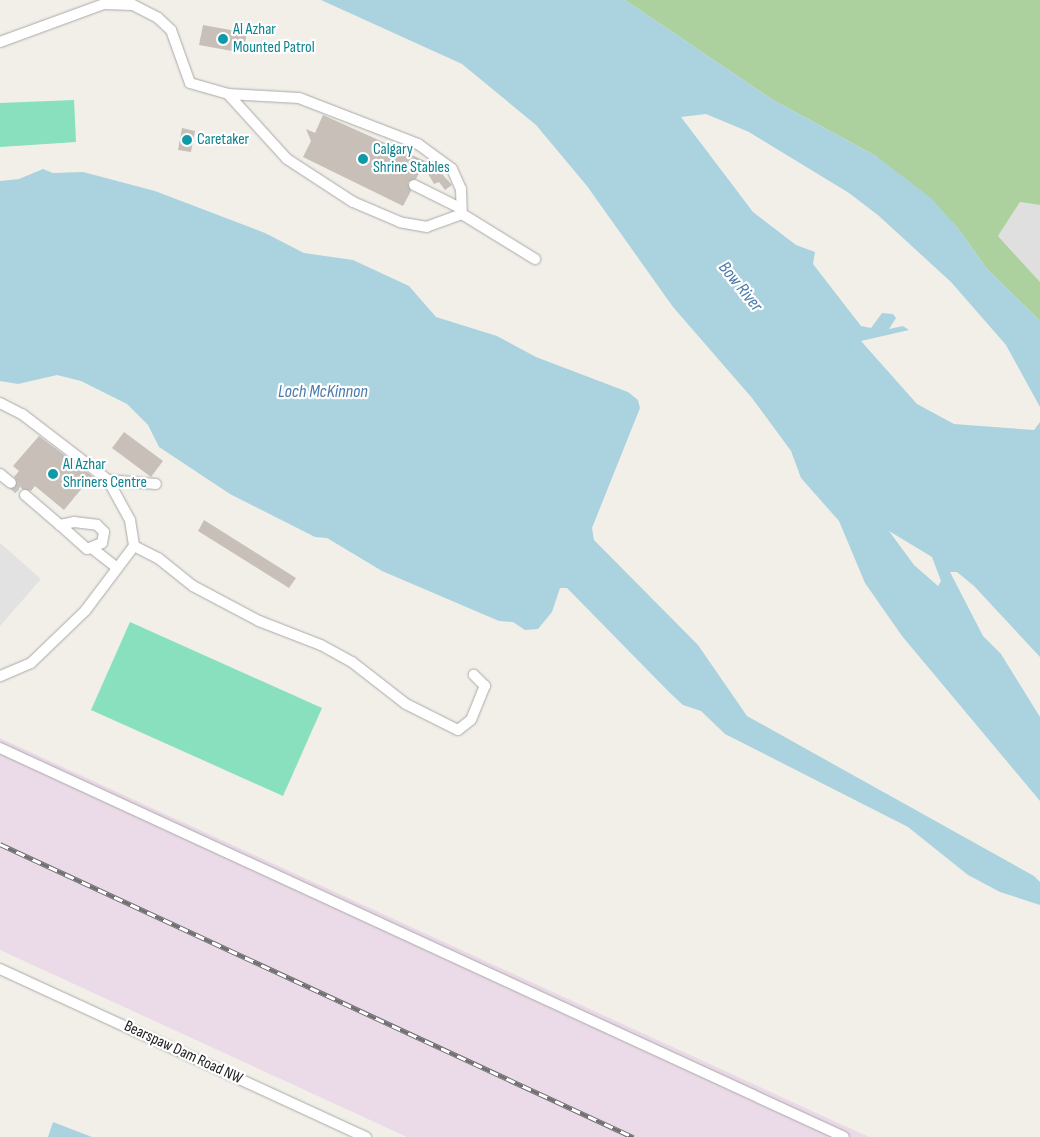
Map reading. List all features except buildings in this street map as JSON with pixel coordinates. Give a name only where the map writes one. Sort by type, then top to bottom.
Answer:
[{"type":"street","points":[[0,42],[104,4],[133,5],[158,18],[171,30],[178,42],[190,83],[228,94],[299,98],[418,144],[452,169],[461,189],[461,211]]},
{"type":"street","points":[[228,94],[287,159],[352,202],[400,222],[427,228],[461,211]]},
{"type":"street","points":[[414,184],[461,211],[535,259]]},
{"type":"street","points":[[0,403],[22,414],[108,480],[130,520],[134,546],[85,611],[31,663],[0,676]]},
{"type":"street","points":[[0,474],[11,483]]},
{"type":"street","points":[[108,480],[156,484]]},
{"type":"street","points":[[25,496],[60,525],[77,543],[93,549],[117,568]]},
{"type":"street","points":[[60,525],[97,525],[104,537],[93,549]]},
{"type":"street","points":[[134,546],[158,558],[201,590],[352,662],[406,704],[458,730],[471,720],[485,686],[474,675]]},
{"type":"street","points":[[0,748],[844,1137]]},
{"type":"street","name":"Bearspaw Dam Road NW","points":[[0,969],[366,1137]]},
{"type":"shaded area","points":[[1020,202],[1040,205],[1040,282],[998,236]]},
{"type":"shaded area","points":[[0,543],[41,579],[0,626]]},
{"type":"shaded area","points":[[0,738],[869,1137],[407,1137],[0,950]]},
{"type":"green space","points":[[625,0],[1040,0],[1040,205],[1020,202],[998,236],[1040,282],[1040,321],[987,269],[957,227],[876,156],[773,100]]},
{"type":"green space","points":[[74,100],[76,142],[0,147],[0,103]]},
{"type":"green space","points":[[130,622],[322,708],[283,796],[91,710]]},
{"type":"water","name":"Bow River","points":[[321,0],[625,0],[773,100],[876,156],[931,198],[957,227],[987,269],[1040,321],[1040,407],[1006,345],[951,282],[879,216],[849,193],[749,132],[706,114],[681,117],[753,212],[796,245],[815,252],[813,264],[861,326],[871,328],[882,313],[893,314],[896,318],[889,329],[903,326],[909,330],[861,341],[917,404],[954,424],[1034,430],[1040,422],[1040,657],[974,586],[957,572],[950,572],[983,636],[1001,654],[1040,717],[1040,801],[902,636],[865,583],[839,521],[801,478],[791,451],[752,398],[673,307],[587,186],[536,125],[462,64]],"holes":[[[889,531],[932,557],[941,581],[938,586],[914,565]]]},
{"type":"water","name":"Loch McKinnon","points":[[43,169],[53,173],[83,172],[155,191],[265,233],[304,253],[353,260],[409,286],[436,317],[497,336],[536,357],[628,392],[638,400],[640,408],[592,528],[594,540],[698,645],[747,716],[1034,876],[1040,882],[1040,905],[1000,892],[968,875],[908,827],[725,734],[701,711],[683,705],[670,693],[567,588],[560,588],[552,612],[538,629],[525,630],[513,622],[499,621],[382,571],[327,538],[315,537],[230,494],[159,447],[148,425],[127,404],[81,381],[57,375],[18,384],[0,381],[0,181],[19,179]]},
{"type":"water","points":[[53,1122],[92,1137],[48,1137]]},
{"type":"tunnel","points":[[11,483],[25,495]]},
{"type":"railway","points":[[0,844],[633,1137]]},
{"type":"place","name":"Al Azhar Mounted Patrol","points":[[223,39]]},
{"type":"place","name":"Caretaker","points":[[187,140]]},
{"type":"place","name":"Calgary Shrine Stables","points":[[363,159]]},
{"type":"place","name":"Al Azhar Shriners Centre","points":[[53,474]]}]
